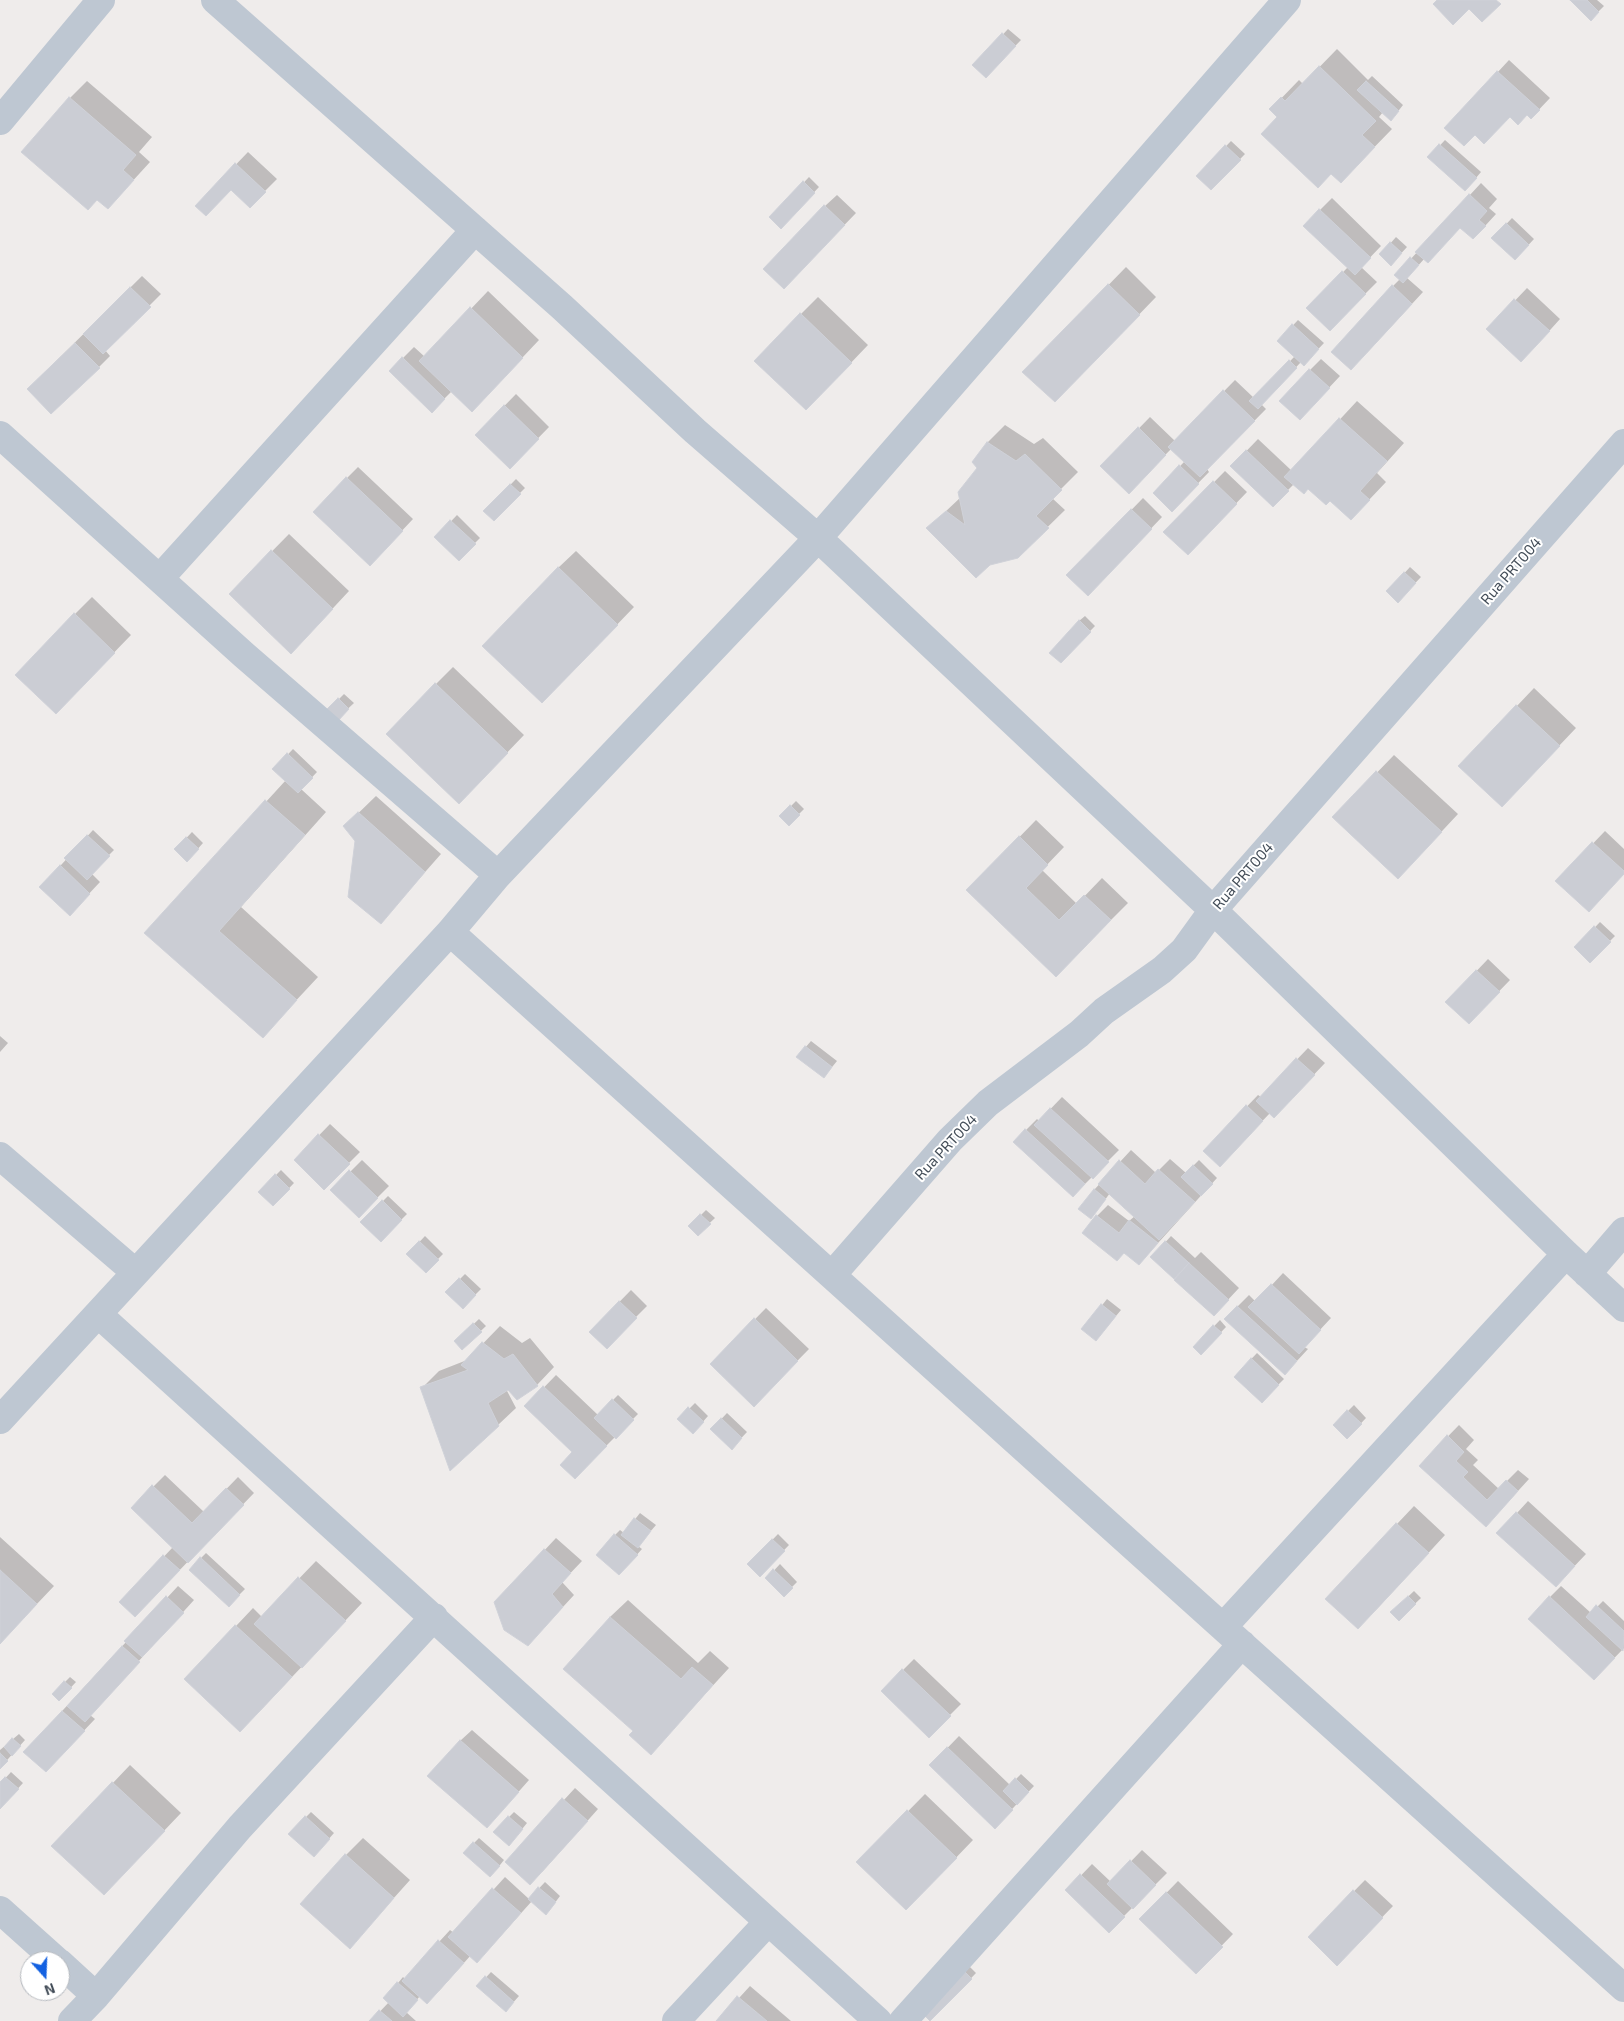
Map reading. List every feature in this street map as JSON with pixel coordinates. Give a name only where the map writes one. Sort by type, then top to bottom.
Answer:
[{"type":"street","points":[[0,121],[101,0]]},
{"type":"street","points":[[215,0],[818,538],[1213,910],[1586,1274],[1624,1308]]},
{"type":"street","points":[[0,1420],[450,932],[498,875],[818,538],[1287,0]]},
{"type":"street","points":[[160,578],[475,230]]},
{"type":"street","points":[[0,435],[498,875]]},
{"type":"street","name":"Rua PRT004","points":[[832,1275],[950,1140],[988,1104],[1079,1034],[1110,1006],[1162,970],[1184,950],[1213,910],[1624,442]]},
{"type":"street","points":[[450,932],[1624,1988]]},
{"type":"street","points":[[0,1156],[135,1272]]},
{"type":"street","points":[[1586,1274],[1624,1231]]},
{"type":"street","points":[[903,2021],[1232,1635],[1566,1254]]},
{"type":"street","points":[[98,1314],[878,2021]]},
{"type":"street","points":[[72,2021],[96,1996],[240,1827],[434,1617]]},
{"type":"street","points":[[0,1910],[47,1951]]},
{"type":"street","points":[[676,2021],[768,1922]]},
{"type":"street","points":[[70,1972],[96,1996]]},
{"type":"building","points":[[1437,0],[1496,0],[1501,4],[1482,22],[1469,9],[1453,25],[1433,4]]},
{"type":"building","points":[[1570,0],[1587,0],[1599,12],[1591,21]]},
{"type":"building","points":[[1002,33],[1016,46],[986,78],[972,65]]},
{"type":"building","points":[[1319,66],[1376,121],[1362,135],[1375,147],[1341,183],[1331,174],[1318,188],[1261,134],[1277,117],[1269,109],[1281,97],[1285,101]]},
{"type":"building","points":[[1497,71],[1540,110],[1531,119],[1527,115],[1518,125],[1510,117],[1484,144],[1475,135],[1464,146],[1444,128]]},
{"type":"building","points":[[1366,81],[1399,111],[1391,121],[1357,90]]},
{"type":"building","points":[[69,97],[136,155],[123,170],[134,180],[108,209],[97,200],[88,210],[21,152]]},
{"type":"building","points":[[1439,144],[1477,178],[1465,191],[1427,157]]},
{"type":"building","points":[[1225,145],[1241,160],[1211,190],[1196,176]]},
{"type":"building","points":[[235,163],[266,192],[250,208],[231,190],[206,216],[195,206]]},
{"type":"building","points":[[803,181],[815,193],[781,229],[769,217]]},
{"type":"building","points":[[1469,194],[1487,211],[1479,220],[1486,226],[1473,239],[1460,228],[1428,263],[1415,252]]},
{"type":"building","points":[[824,205],[845,225],[784,289],[763,269]]},
{"type":"building","points":[[1319,209],[1371,258],[1355,275],[1303,226]]},
{"type":"building","points":[[1506,223],[1529,245],[1515,260],[1491,238]]},
{"type":"building","points":[[1390,242],[1402,253],[1391,266],[1379,254]]},
{"type":"building","points":[[1410,257],[1419,265],[1403,283],[1394,275]]},
{"type":"building","points":[[1342,271],[1366,294],[1330,331],[1306,308]]},
{"type":"building","points":[[1108,284],[1140,315],[1055,402],[1022,372]]},
{"type":"building","points":[[1392,285],[1412,304],[1351,370],[1331,352]]},
{"type":"building","points":[[130,287],[151,307],[103,354],[83,334]]},
{"type":"building","points":[[1514,299],[1550,331],[1521,362],[1486,329]]},
{"type":"building","points":[[470,307],[523,358],[472,412],[419,361]]},
{"type":"building","points":[[800,313],[852,363],[806,410],[754,361]]},
{"type":"building","points":[[1292,324],[1319,349],[1304,366],[1277,341]]},
{"type":"building","points":[[75,343],[100,368],[51,414],[27,389]]},
{"type":"building","points":[[402,357],[445,399],[432,413],[389,371]]},
{"type":"building","points":[[1289,360],[1297,368],[1258,409],[1249,401]]},
{"type":"building","points":[[1309,369],[1330,388],[1300,420],[1279,401]]},
{"type":"building","points":[[1223,390],[1255,421],[1200,477],[1168,447]]},
{"type":"building","points":[[504,405],[539,439],[510,469],[475,435]]},
{"type":"building","points":[[1339,418],[1387,461],[1360,491],[1370,500],[1351,520],[1330,501],[1326,505],[1308,489],[1304,494],[1284,477]]},
{"type":"building","points":[[1138,427],[1166,455],[1129,494],[1100,466]]},
{"type":"building","points":[[987,442],[1016,461],[1025,454],[1062,490],[1036,516],[1049,528],[1018,558],[990,565],[976,578],[926,528],[946,511],[965,525],[958,492],[977,468],[972,462]]},
{"type":"building","points":[[1246,450],[1289,491],[1273,507],[1230,466]]},
{"type":"building","points":[[1179,465],[1199,484],[1172,512],[1153,493]]},
{"type":"building","points":[[346,477],[403,531],[370,566],[313,512]]},
{"type":"building","points":[[1213,481],[1237,504],[1188,555],[1163,532]]},
{"type":"building","points":[[510,484],[521,494],[494,521],[483,511]]},
{"type":"building","points":[[1131,509],[1152,529],[1088,596],[1066,575]]},
{"type":"building","points":[[450,520],[476,544],[459,561],[434,537]]},
{"type":"building","points":[[271,550],[333,609],[291,654],[229,594]]},
{"type":"building","points":[[558,567],[618,625],[542,703],[482,646]]},
{"type":"building","points":[[1404,572],[1416,583],[1398,603],[1386,591]]},
{"type":"building","points":[[74,613],[115,653],[56,714],[15,675]]},
{"type":"building","points":[[1079,620],[1091,632],[1061,663],[1049,653]]},
{"type":"building","points":[[435,683],[508,753],[459,804],[386,734]]},
{"type":"building","points":[[338,698],[349,709],[338,721],[326,710]]},
{"type":"building","points":[[1516,705],[1560,746],[1502,807],[1458,766]]},
{"type":"building","points":[[287,753],[313,778],[298,793],[272,769]]},
{"type":"building","points":[[1376,771],[1442,832],[1398,879],[1332,817]]},
{"type":"building","points":[[265,800],[305,835],[219,931],[297,1000],[263,1038],[144,933]]},
{"type":"building","points":[[790,805],[800,815],[789,826],[779,816]]},
{"type":"building","points":[[358,812],[425,872],[381,924],[348,897],[355,841],[343,826]]},
{"type":"building","points":[[87,835],[110,856],[87,880],[64,858]]},
{"type":"building","points":[[1019,836],[1048,865],[1026,888],[1059,920],[1084,895],[1111,920],[1056,977],[966,890]]},
{"type":"building","points":[[186,837],[199,849],[187,862],[174,849]]},
{"type":"building","points":[[1592,842],[1624,871],[1624,874],[1589,912],[1555,881]]},
{"type":"building","points":[[60,865],[90,894],[70,916],[39,887]]},
{"type":"building","points":[[1594,926],[1611,942],[1590,963],[1574,947]]},
{"type":"building","points":[[1476,970],[1500,992],[1469,1024],[1445,1002]]},
{"type":"building","points":[[805,1046],[832,1067],[824,1078],[796,1057]]},
{"type":"building","points":[[1296,1058],[1315,1075],[1274,1118],[1256,1101]]},
{"type":"building","points":[[1246,1105],[1263,1121],[1220,1167],[1203,1151]]},
{"type":"building","points":[[1050,1108],[1109,1162],[1093,1179],[1034,1125]]},
{"type":"building","points":[[1025,1129],[1085,1184],[1073,1197],[1013,1142]]},
{"type":"building","points":[[318,1134],[350,1164],[324,1190],[294,1160]]},
{"type":"building","points":[[1119,1160],[1145,1184],[1158,1169],[1195,1202],[1159,1240],[1098,1184]]},
{"type":"building","points":[[1193,1165],[1213,1184],[1201,1196],[1181,1177]]},
{"type":"building","points":[[349,1170],[378,1198],[359,1218],[330,1190]]},
{"type":"building","points":[[275,1174],[290,1189],[273,1206],[258,1192]]},
{"type":"building","points":[[1094,1189],[1106,1199],[1091,1219],[1078,1209]]},
{"type":"building","points":[[382,1200],[402,1220],[381,1242],[360,1222]]},
{"type":"building","points":[[700,1214],[711,1224],[698,1236],[688,1226]]},
{"type":"building","points":[[1096,1215],[1119,1233],[1129,1220],[1158,1243],[1139,1265],[1124,1253],[1117,1261],[1082,1233]]},
{"type":"building","points":[[419,1241],[439,1260],[426,1273],[406,1254]]},
{"type":"building","points":[[1165,1241],[1189,1263],[1174,1279],[1150,1257]]},
{"type":"building","points":[[1189,1263],[1229,1300],[1214,1316],[1174,1280]]},
{"type":"building","points":[[459,1278],[476,1295],[463,1309],[445,1292]]},
{"type":"building","points":[[1271,1284],[1321,1330],[1299,1354],[1248,1307]]},
{"type":"building","points":[[619,1301],[637,1318],[607,1349],[589,1332]]},
{"type":"building","points":[[1101,1304],[1116,1316],[1096,1341],[1081,1329]]},
{"type":"building","points":[[1237,1306],[1297,1361],[1285,1375],[1224,1319]]},
{"type":"building","points":[[754,1318],[798,1361],[754,1407],[710,1364]]},
{"type":"building","points":[[473,1323],[482,1332],[462,1350],[454,1341]]},
{"type":"building","points":[[1213,1325],[1222,1333],[1201,1355],[1193,1347]]},
{"type":"building","points":[[482,1342],[504,1359],[513,1354],[538,1386],[517,1400],[508,1390],[488,1403],[499,1426],[450,1471],[420,1387],[468,1370],[461,1365]]},
{"type":"building","points":[[1251,1358],[1279,1385],[1262,1403],[1234,1377]]},
{"type":"building","points":[[543,1386],[607,1446],[575,1479],[560,1465],[572,1452],[524,1406]]},
{"type":"building","points":[[612,1399],[634,1420],[616,1439],[594,1418]]},
{"type":"building","points":[[688,1407],[704,1422],[693,1434],[677,1419]]},
{"type":"building","points":[[1347,1410],[1362,1424],[1347,1439],[1333,1425]]},
{"type":"building","points":[[721,1418],[742,1438],[732,1450],[710,1429]]},
{"type":"building","points":[[1447,1435],[1464,1452],[1456,1461],[1468,1472],[1463,1477],[1487,1500],[1506,1480],[1518,1491],[1486,1527],[1419,1466]]},
{"type":"building","points":[[152,1485],[192,1523],[226,1488],[244,1505],[188,1563],[131,1508]]},
{"type":"building","points":[[1516,1512],[1575,1566],[1556,1587],[1496,1533]]},
{"type":"building","points":[[634,1518],[651,1531],[638,1548],[621,1535]]},
{"type":"building","points":[[1396,1523],[1429,1553],[1358,1629],[1325,1599]]},
{"type":"building","points":[[614,1534],[638,1555],[619,1575],[596,1555]]},
{"type":"building","points":[[772,1539],[785,1551],[760,1577],[747,1564]]},
{"type":"building","points":[[544,1549],[571,1573],[552,1594],[563,1607],[528,1646],[504,1630],[494,1602]]},
{"type":"building","points":[[163,1555],[180,1570],[135,1617],[119,1602]]},
{"type":"building","points":[[200,1557],[240,1595],[229,1607],[189,1570]]},
{"type":"building","points":[[773,1569],[793,1588],[784,1597],[765,1578]]},
{"type":"building","points":[[0,1570],[37,1604],[0,1644]]},
{"type":"building","points":[[298,1577],[346,1621],[302,1668],[254,1624]]},
{"type":"building","points":[[166,1596],[184,1613],[142,1657],[124,1641]]},
{"type":"building","points":[[1408,1596],[1416,1604],[1399,1621],[1390,1612]]},
{"type":"building","points":[[1549,1596],[1615,1658],[1594,1680],[1528,1619]]},
{"type":"building","points":[[1596,1605],[1624,1631],[1623,1651],[1586,1617]]},
{"type":"building","points":[[610,1617],[681,1679],[692,1667],[713,1685],[651,1755],[629,1735],[633,1731],[563,1669]]},
{"type":"building","points":[[235,1625],[292,1677],[240,1732],[184,1679]]},
{"type":"building","points":[[122,1646],[140,1662],[85,1722],[67,1706]]},
{"type":"building","points":[[902,1669],[951,1716],[929,1738],[881,1691]]},
{"type":"building","points":[[64,1681],[72,1688],[59,1701],[52,1694]]},
{"type":"building","points":[[62,1711],[85,1731],[46,1772],[23,1752]]},
{"type":"building","points":[[12,1738],[21,1746],[12,1756],[4,1747]]},
{"type":"building","points":[[460,1740],[519,1792],[487,1828],[427,1776]]},
{"type":"building","points":[[947,1747],[1013,1810],[995,1829],[929,1765]]},
{"type":"building","points":[[0,1753],[8,1761],[0,1769]]},
{"type":"building","points":[[5,1777],[19,1789],[0,1809],[0,1782]]},
{"type":"building","points":[[1015,1778],[1029,1792],[1017,1805],[1003,1791]]},
{"type":"building","points":[[112,1782],[165,1831],[104,1895],[51,1846]]},
{"type":"building","points":[[562,1798],[588,1821],[530,1885],[505,1862]]},
{"type":"building","points":[[907,1810],[957,1858],[906,1910],[856,1862]]},
{"type":"building","points":[[305,1816],[330,1839],[314,1857],[288,1834]]},
{"type":"building","points":[[508,1816],[523,1829],[509,1846],[493,1832]]},
{"type":"building","points":[[473,1842],[500,1866],[490,1877],[463,1853]]},
{"type":"building","points":[[345,1854],[394,1898],[350,1949],[300,1904]]},
{"type":"building","points":[[1130,1860],[1156,1885],[1133,1909],[1107,1884]]},
{"type":"building","points":[[1080,1874],[1125,1917],[1109,1933],[1065,1890]]},
{"type":"building","points":[[538,1887],[556,1902],[546,1915],[528,1899]]},
{"type":"building","points":[[492,1888],[521,1913],[477,1963],[448,1937]]},
{"type":"building","points":[[1353,1890],[1383,1918],[1337,1966],[1308,1937]]},
{"type":"building","points":[[1166,1892],[1223,1947],[1196,1974],[1139,1919]]},
{"type":"building","points":[[438,1940],[464,1963],[427,2004],[402,1981]]},
{"type":"building","points":[[963,1970],[972,1979],[930,2021],[922,2013]]},
{"type":"building","points":[[485,1976],[514,2002],[506,2012],[476,1986]]},
{"type":"building","points":[[397,1982],[418,2000],[403,2017],[383,1998]]},
{"type":"building","points":[[737,1996],[767,2021],[716,2021]]},
{"type":"building","points":[[379,2010],[392,2021],[369,2021]]}]
